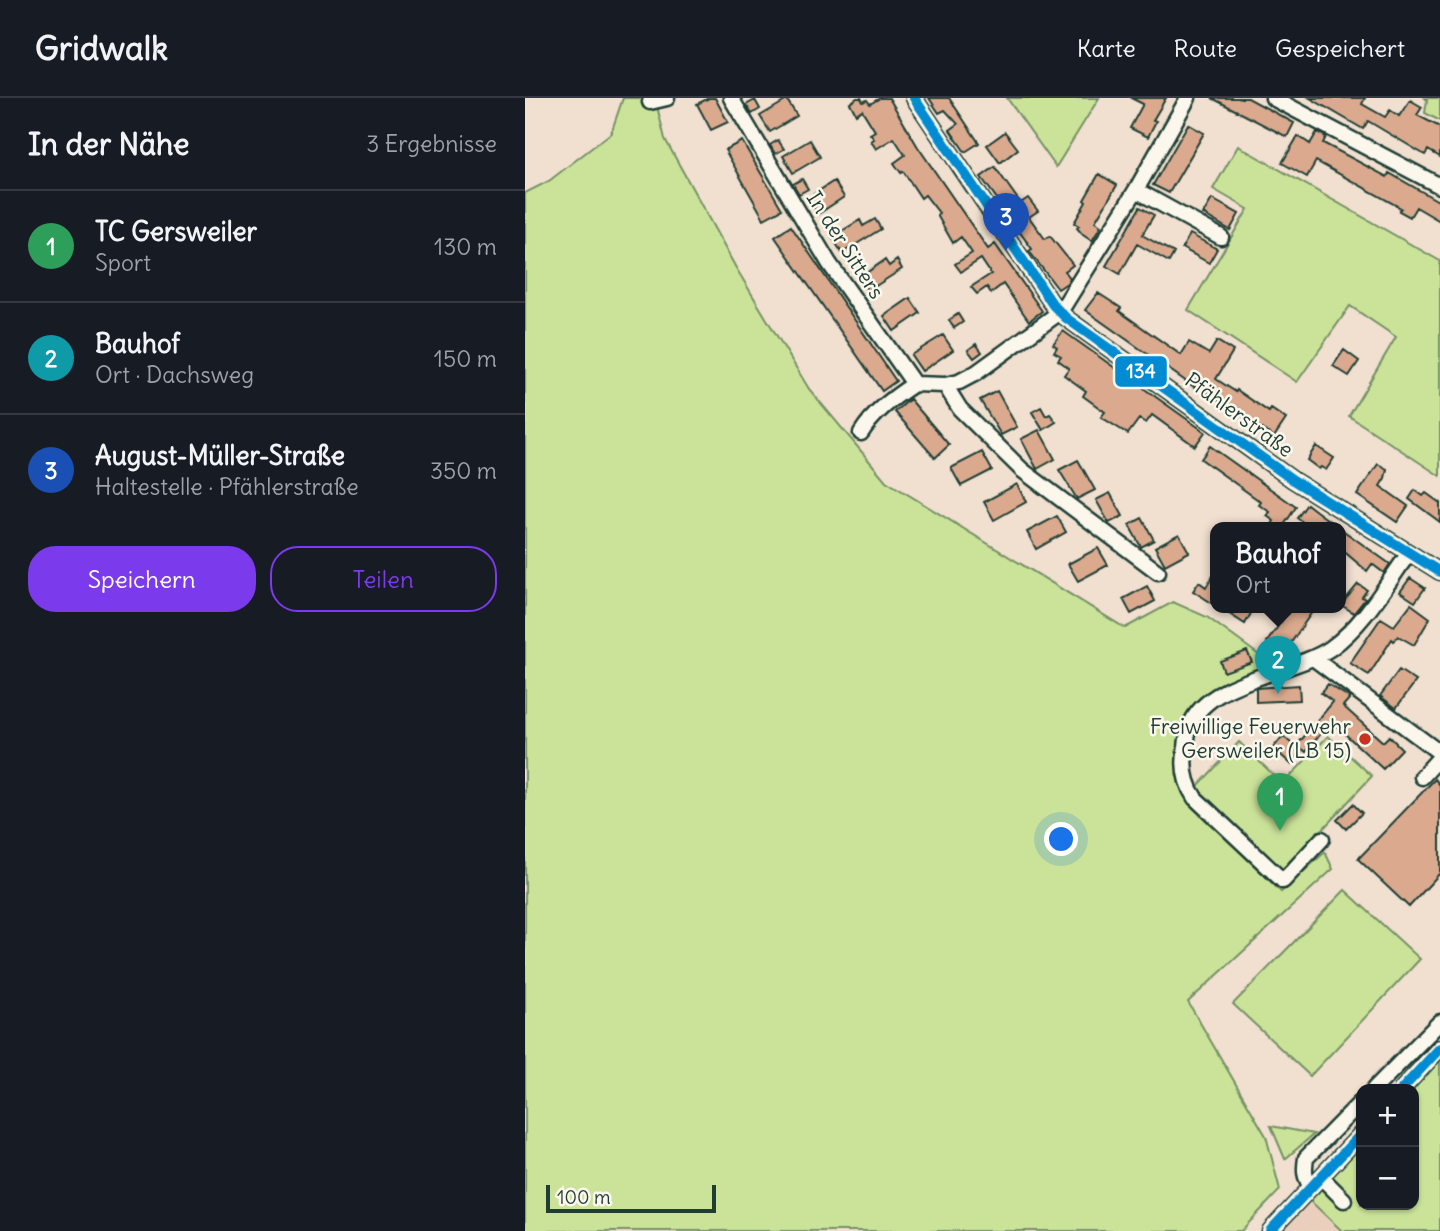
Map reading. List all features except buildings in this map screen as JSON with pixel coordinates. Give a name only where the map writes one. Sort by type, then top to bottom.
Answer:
[{"type":"street","points":[[650,102],[667,98]]},
{"type":"street","name":"In der Sitters","points":[[731,98],[829,263],[914,384]]},
{"type":"street","name":"Pfählerstraße","points":[[913,98],[1060,312],[1284,474],[1440,572]]},
{"type":"street","points":[[861,433],[868,422],[895,397],[914,384],[945,385],[959,382],[976,373],[1060,312],[1136,190],[1188,98]]},
{"type":"street","points":[[1273,98],[1440,186]]},
{"type":"street","points":[[1136,190],[1221,237]]},
{"type":"street","points":[[945,385],[960,410],[1022,470],[1158,572]]},
{"type":"street","points":[[1322,839],[1283,881],[1195,798],[1187,786],[1184,754],[1190,726],[1201,709],[1219,695],[1313,658],[1332,647],[1358,624],[1409,553]]},
{"type":"street","points":[[1313,658],[1440,755],[1422,777]]},
{"type":"street","points":[[1379,1084],[1440,1022]]},
{"type":"street","points":[[1407,1084],[1440,1048]]},
{"type":"street","points":[[1344,1200],[1316,1182],[1307,1181],[1304,1171],[1306,1158],[1356,1107]]},
{"type":"street","points":[[1270,1231],[1356,1138]]},
{"type":"shaded area","points":[[1303,1194],[1342,1231],[1270,1231]]},
{"type":"green space","points":[[623,98],[655,98],[665,139],[736,268],[809,389],[886,481],[1125,628],[1173,602],[1207,617],[1274,666],[1215,692],[1188,712],[1179,739],[1176,766],[1180,784],[1193,803],[1281,892],[1325,852],[1333,869],[1188,1002],[1266,1136],[1280,1190],[1241,1231],[525,1231],[525,193],[549,181],[611,133]]},
{"type":"green space","points":[[1007,98],[1099,98],[1056,167]]},
{"type":"green space","points":[[1425,98],[1440,98],[1440,121],[1425,113]]},
{"type":"green space","points":[[1238,146],[1440,261],[1440,476],[1349,416],[1396,337],[1350,306],[1297,382],[1188,310],[1248,209],[1213,189]]},
{"type":"green space","points":[[1328,736],[1372,776],[1283,872],[1195,789],[1239,742],[1283,784]]},
{"type":"green space","points":[[1345,890],[1420,959],[1310,1076],[1233,1004]]},
{"type":"green space","points":[[1440,1053],[1440,1231],[1342,1231],[1303,1194],[1356,1139],[1356,1210],[1419,1210],[1419,1084],[1410,1084]]},
{"type":"green space","points":[[1271,1126],[1314,1134],[1285,1159]]},
{"type":"transit line","name":"134","points":[[914,98],[1053,305],[1066,318],[1293,480],[1440,572]]},
{"type":"transit line","name":"134","points":[[1407,1084],[1440,1048]]},
{"type":"transit line","name":"134","points":[[1270,1231],[1356,1139]]},
{"type":"place","name":"August-Müller-Straße","points":[[1006,251]]},
{"type":"place","name":"Bauhof","points":[[1278,694]]},
{"type":"place","name":"Freiwillige Feuerwehr Gersweiler (LB 15)","points":[[1365,739]]},
{"type":"place","name":"TC Gersweiler","points":[[1280,831]]}]
